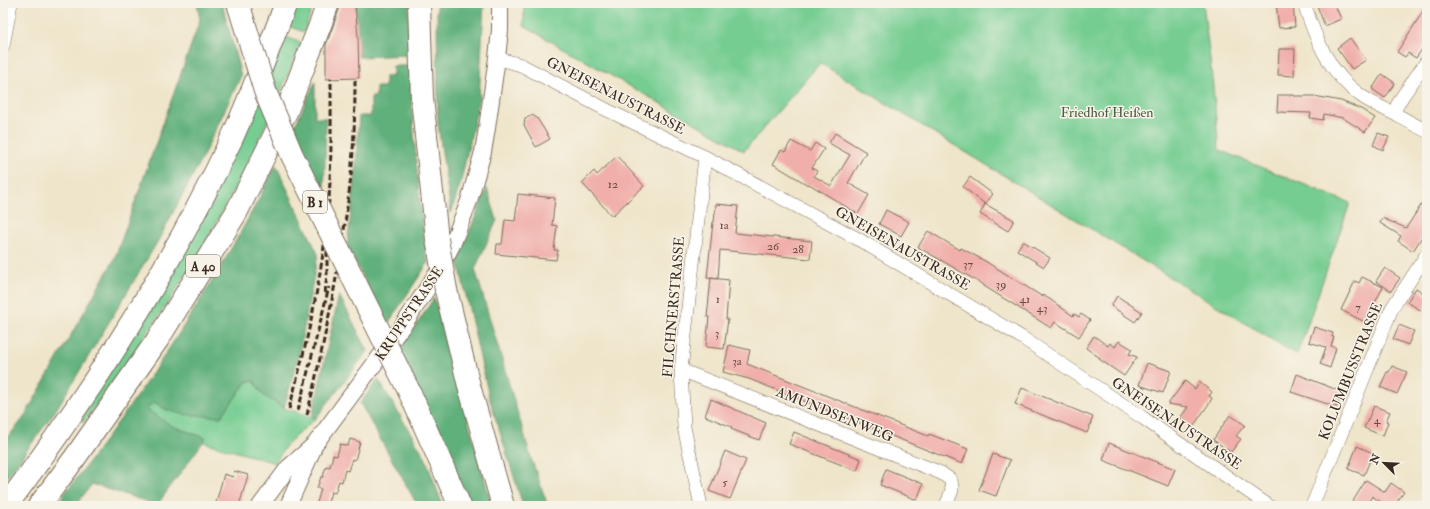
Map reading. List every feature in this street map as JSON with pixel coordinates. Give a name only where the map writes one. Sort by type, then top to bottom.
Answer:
[{"type":"highway","name":"B 1","points":[[238,3],[265,91],[292,155],[410,394],[460,506]]},
{"type":"highway","name":"A 40","points":[[6,506],[40,461],[88,390],[131,323],[171,254],[232,138],[263,66],[286,3]]},
{"type":"highway","name":"A 40","points":[[39,506],[74,459],[158,339],[236,213],[287,110],[328,3]]},
{"type":"highway","points":[[419,3],[422,98],[437,239],[446,290],[468,382],[503,506]]},
{"type":"highway","points":[[487,450],[509,506]]},
{"type":"street","points":[[3,46],[11,3]]},
{"type":"street","name":"KRUPPSTRASSE","points":[[260,506],[288,468],[315,444],[404,324],[438,272],[452,245],[462,221],[477,175],[487,128],[500,30],[500,3]]},
{"type":"street","points":[[1304,3],[1312,29],[1324,55],[1333,68],[1359,95],[1427,131]]},
{"type":"street","name":"GNEISENAUSTRASSE","points":[[497,58],[521,65],[595,104],[705,157],[858,239],[1021,337],[1143,418],[1270,506]]},
{"type":"street","points":[[1393,113],[1402,97],[1427,61]]},
{"type":"street","name":"FILCHNERSTRASSE","points":[[701,506],[684,427],[681,370],[705,157]]},
{"type":"street","name":"KOLUMBUSSTRASSE","points":[[1312,506],[1392,308],[1427,254]]},
{"type":"street","name":"AMUNDSENWEG","points":[[681,370],[941,473],[951,480],[952,490],[946,506]]},
{"type":"street","name":"KRUPPSTRASSE","points":[[288,506],[315,444]]},
{"type":"green space","points":[[197,3],[222,3],[241,76],[203,156],[158,241],[56,410],[3,483],[3,454],[6,451],[3,449],[3,443],[23,419],[115,258],[200,20]]},
{"type":"green space","points":[[296,3],[314,3],[304,32],[288,26]]},
{"type":"green space","points":[[355,3],[409,3],[409,55],[359,57]]},
{"type":"green space","points":[[437,3],[484,3],[479,100],[460,185],[451,213],[438,124]]},
{"type":"green space","name":"Friedhof Heißen","points":[[524,3],[1203,3],[1219,150],[1350,203],[1297,355],[820,63],[744,151],[524,26]]},
{"type":"green space","points":[[284,36],[301,43],[273,109],[242,174],[208,237],[171,298],[84,422],[80,420]]},
{"type":"green space","points":[[393,66],[410,66],[416,164],[428,263],[387,325],[347,246],[355,179],[359,116],[371,116],[371,97],[376,97],[376,87],[385,87],[385,76],[393,76]]},
{"type":"green space","points":[[315,82],[315,118],[326,118],[324,198],[293,130]]},
{"type":"green space","points":[[276,165],[318,254],[299,354],[284,408],[263,395],[254,381],[247,381],[221,417],[180,414],[165,409],[154,402],[146,409],[172,426],[206,438],[157,505],[92,484],[75,506],[55,506],[128,408],[174,341],[238,237]]},
{"type":"green space","points":[[487,188],[497,220],[475,269],[532,461],[548,506],[523,506],[489,397],[458,260]]},
{"type":"green space","points":[[339,295],[368,351],[316,418],[312,417]]},
{"type":"green space","points":[[434,298],[492,506],[469,506],[400,350]]},
{"type":"green space","points":[[378,379],[425,457],[443,506],[418,506],[360,403]]},
{"type":"green space","points":[[247,381],[254,381],[263,395],[284,408],[316,418],[287,444],[275,463],[203,442],[205,438],[172,426],[146,409],[154,402],[165,409],[221,417]]},
{"type":"building","points":[[340,3],[355,3],[359,78],[326,79],[326,45],[340,7]]},
{"type":"building","points":[[1276,3],[1293,3],[1295,27],[1279,28]]},
{"type":"building","points":[[1316,3],[1334,3],[1341,19],[1325,26]]},
{"type":"building","points":[[1427,5],[1427,42],[1416,58],[1408,53],[1405,57],[1397,52]]},
{"type":"building","points":[[1350,38],[1366,60],[1352,69],[1337,48]]},
{"type":"building","points":[[1279,49],[1295,49],[1294,76],[1278,75]]},
{"type":"building","points":[[1382,74],[1395,83],[1385,98],[1372,89]]},
{"type":"building","points":[[1278,95],[1314,96],[1341,101],[1361,109],[1375,118],[1365,132],[1343,118],[1324,114],[1323,120],[1310,118],[1311,113],[1277,112]]},
{"type":"building","points":[[532,115],[537,118],[550,139],[536,147],[524,125],[525,119]]},
{"type":"building","points":[[835,133],[866,152],[848,183],[869,195],[858,214],[773,164],[781,150],[785,152],[791,141],[810,151],[815,143],[824,149],[812,168],[817,171],[814,176],[831,186],[850,155],[829,143]]},
{"type":"building","points":[[1378,133],[1389,137],[1383,150],[1373,145]]},
{"type":"building","points":[[617,156],[644,186],[612,216],[582,183],[594,171],[597,175]]},
{"type":"building","points":[[970,177],[993,194],[985,204],[963,187]]},
{"type":"building","points":[[518,194],[555,198],[552,225],[557,226],[554,250],[558,250],[556,260],[496,254],[497,244],[502,244],[505,220],[515,221]]},
{"type":"building","points":[[1427,196],[1427,229],[1413,251],[1398,241],[1401,236],[1380,223],[1382,218],[1406,228]]},
{"type":"building","points":[[716,204],[738,206],[735,233],[812,241],[810,259],[720,250],[718,279],[707,278]]},
{"type":"building","points":[[985,204],[1014,220],[1008,231],[980,214]]},
{"type":"building","points":[[886,210],[909,222],[901,236],[879,224]]},
{"type":"building","points":[[928,231],[960,250],[961,248],[985,261],[1043,297],[1044,295],[1073,316],[1074,314],[1079,317],[1081,314],[1090,320],[1079,337],[1055,322],[1051,328],[984,285],[918,247]]},
{"type":"building","points":[[1023,241],[1050,258],[1044,267],[1017,250]]},
{"type":"building","points":[[1385,268],[1400,278],[1391,291],[1376,281]]},
{"type":"building","points":[[1362,277],[1383,287],[1365,322],[1341,310],[1355,281],[1359,283]]},
{"type":"building","points":[[711,278],[729,280],[726,319],[728,319],[724,349],[706,347]]},
{"type":"building","points":[[1416,288],[1427,296],[1427,304],[1422,311],[1407,302]]},
{"type":"building","points":[[1117,296],[1142,312],[1135,322],[1111,306]]},
{"type":"building","points":[[1399,325],[1414,331],[1408,345],[1393,339]]},
{"type":"building","points":[[1314,327],[1333,333],[1332,337],[1334,337],[1331,346],[1336,348],[1330,368],[1320,364],[1326,347],[1309,342]]},
{"type":"building","points":[[1094,336],[1108,346],[1110,343],[1115,347],[1119,341],[1132,349],[1129,354],[1137,357],[1124,376],[1086,348]]},
{"type":"building","points":[[729,345],[750,350],[747,364],[928,436],[929,434],[968,449],[962,464],[749,379],[723,372]]},
{"type":"building","points":[[1147,363],[1171,371],[1163,393],[1139,385]]},
{"type":"building","points":[[1392,366],[1407,372],[1397,394],[1380,387],[1387,372],[1389,372]]},
{"type":"building","points":[[1297,374],[1342,392],[1337,407],[1291,392]]},
{"type":"building","points":[[1185,381],[1195,389],[1199,382],[1212,392],[1209,396],[1212,398],[1210,402],[1193,427],[1180,418],[1188,407],[1168,404]]},
{"type":"building","points":[[1022,388],[1093,417],[1087,433],[1015,404]]},
{"type":"building","points":[[711,399],[766,423],[759,440],[731,429],[732,427],[705,416]]},
{"type":"building","points":[[1374,406],[1390,412],[1386,421],[1388,422],[1383,436],[1364,428]]},
{"type":"building","points":[[1230,415],[1245,425],[1236,436],[1241,439],[1231,452],[1213,440]]},
{"type":"building","points":[[794,432],[861,459],[857,471],[789,444]]},
{"type":"building","points":[[350,439],[360,442],[355,460],[352,459],[348,471],[345,470],[342,482],[339,481],[335,493],[331,492],[327,506],[316,506],[321,489],[317,488],[321,477],[323,477],[326,466],[330,467],[333,455],[337,456],[340,444],[348,446]]},
{"type":"building","points":[[1109,443],[1175,469],[1168,486],[1103,460]]},
{"type":"building","points":[[1357,446],[1373,453],[1364,475],[1348,469]]},
{"type":"building","points":[[725,451],[746,460],[730,499],[709,491]]},
{"type":"building","points":[[993,454],[1010,460],[996,496],[979,490]]},
{"type":"building","points":[[886,469],[923,484],[917,500],[880,485]]},
{"type":"building","points":[[234,471],[248,475],[239,506],[215,506],[224,474],[233,477]]},
{"type":"building","points":[[1366,480],[1385,492],[1391,483],[1404,492],[1394,506],[1387,506],[1372,496],[1366,506],[1350,506]]},
{"type":"railway","points":[[307,415],[332,300],[342,243],[350,185],[355,78]]},
{"type":"railway","points":[[289,409],[312,316],[324,246],[330,186],[331,79]]},
{"type":"railway","points":[[325,293],[327,251]]},
{"type":"railway","points":[[298,411],[329,287]]}]
